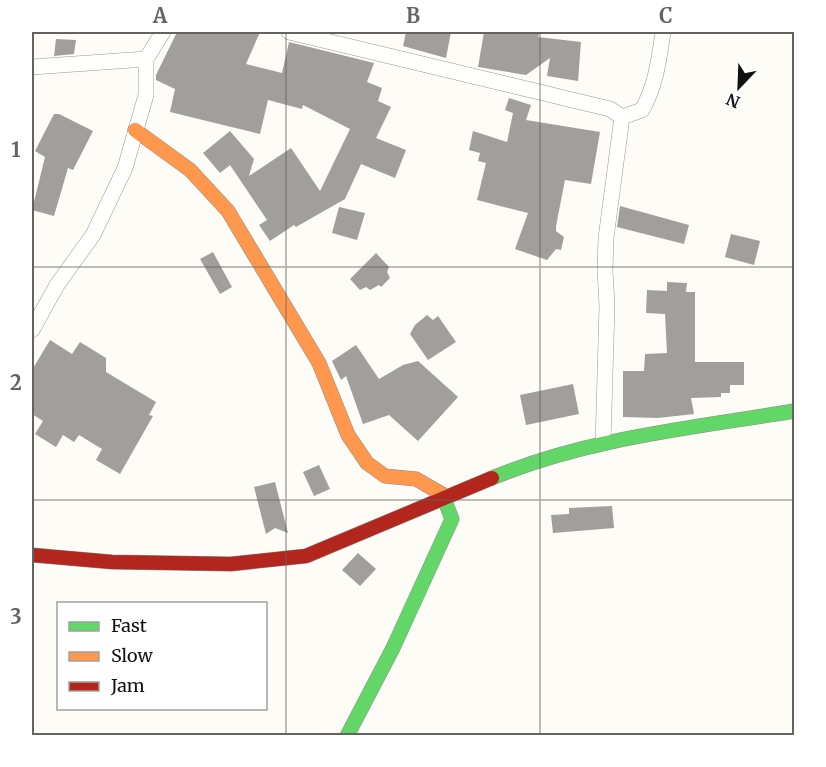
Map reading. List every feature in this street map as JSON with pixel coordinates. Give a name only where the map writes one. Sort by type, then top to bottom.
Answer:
[{"type":"street","points":[[32,330],[57,285],[93,235],[125,168],[146,95],[146,59],[163,32]]},
{"type":"street","points":[[289,32],[610,110],[622,117],[642,110],[649,98],[663,32]]},
{"type":"street","points":[[32,67],[146,59]]},
{"type":"street","points":[[603,443],[607,306],[606,238],[622,117]]},
{"type":"street","points":[[135,130],[190,170],[228,211],[318,363],[348,435],[367,463],[385,476],[416,479],[445,496],[452,519],[393,648],[347,735]]},
{"type":"street","points":[[32,555],[112,562],[231,564],[306,556],[345,542],[445,496],[521,466],[603,443],[795,411]]},
{"type":"building","points":[[177,32],[260,32],[246,64],[282,73],[289,42],[374,63],[367,82],[382,88],[378,101],[391,107],[376,138],[406,150],[395,178],[361,164],[345,199],[296,227],[294,225],[270,241],[259,225],[267,220],[230,165],[220,173],[203,153],[230,131],[254,159],[249,176],[291,148],[320,191],[350,129],[303,105],[302,109],[268,100],[260,134],[170,112],[175,89],[156,80],[156,75]]},
{"type":"building","points":[[406,32],[451,32],[446,58],[403,46]]},
{"type":"building","points":[[484,32],[540,32],[538,37],[581,42],[578,81],[547,76],[550,58],[526,75],[478,67]]},
{"type":"building","points":[[56,39],[76,40],[74,54],[54,56]]},
{"type":"building","points":[[509,98],[531,105],[526,120],[600,132],[591,184],[565,180],[556,226],[556,231],[564,237],[561,250],[556,249],[547,260],[515,249],[528,213],[477,200],[486,163],[478,161],[480,153],[469,150],[473,131],[507,142],[513,113],[505,110]]},
{"type":"building","points":[[54,114],[59,114],[93,131],[73,170],[68,168],[54,216],[32,210],[45,157],[35,151]]},
{"type":"building","points":[[620,206],[689,225],[684,244],[617,227]]},
{"type":"building","points":[[339,207],[365,213],[357,240],[332,233]]},
{"type":"building","points":[[731,234],[760,241],[754,265],[725,257]]},
{"type":"building","points":[[213,252],[232,287],[220,294],[200,259]]},
{"type":"building","points":[[376,253],[389,267],[387,272],[390,278],[381,287],[379,285],[370,290],[366,287],[360,290],[350,279]]},
{"type":"building","points":[[667,282],[687,283],[686,292],[695,292],[695,362],[744,362],[744,385],[730,385],[730,393],[721,393],[721,397],[691,398],[694,414],[658,418],[623,417],[623,371],[644,371],[645,354],[667,353],[665,314],[646,313],[647,290],[667,291]]},
{"type":"building","points":[[427,315],[433,320],[438,316],[456,342],[428,360],[410,334],[415,325]]},
{"type":"building","points":[[50,340],[72,354],[80,342],[106,358],[106,372],[156,402],[149,415],[153,416],[120,474],[96,460],[102,449],[79,435],[74,442],[63,435],[56,447],[35,434],[43,421],[32,414],[32,370]]},
{"type":"building","points":[[356,345],[379,379],[403,365],[418,361],[458,397],[418,441],[389,415],[363,424],[346,376],[341,380],[332,361]]},
{"type":"building","points":[[573,384],[579,414],[526,425],[520,395]]},
{"type":"building","points":[[319,465],[330,489],[314,496],[303,472]]},
{"type":"building","points":[[275,482],[288,533],[275,528],[266,534],[254,487]]},
{"type":"building","points":[[612,506],[614,528],[553,533],[551,515],[569,514],[569,508]]},
{"type":"building","points":[[358,553],[376,569],[360,586],[342,570]]},
{"type":"traffic: fast","points":[[492,478],[528,464],[603,444],[679,429],[794,411]]},
{"type":"traffic: fast","points":[[347,736],[393,648],[452,519],[442,494]]},
{"type":"traffic: slow","points":[[135,130],[190,170],[228,211],[319,363],[348,435],[367,463],[385,476],[416,479],[442,494]]},
{"type":"traffic: jam","points":[[32,555],[112,562],[231,564],[306,556],[492,478]]}]
